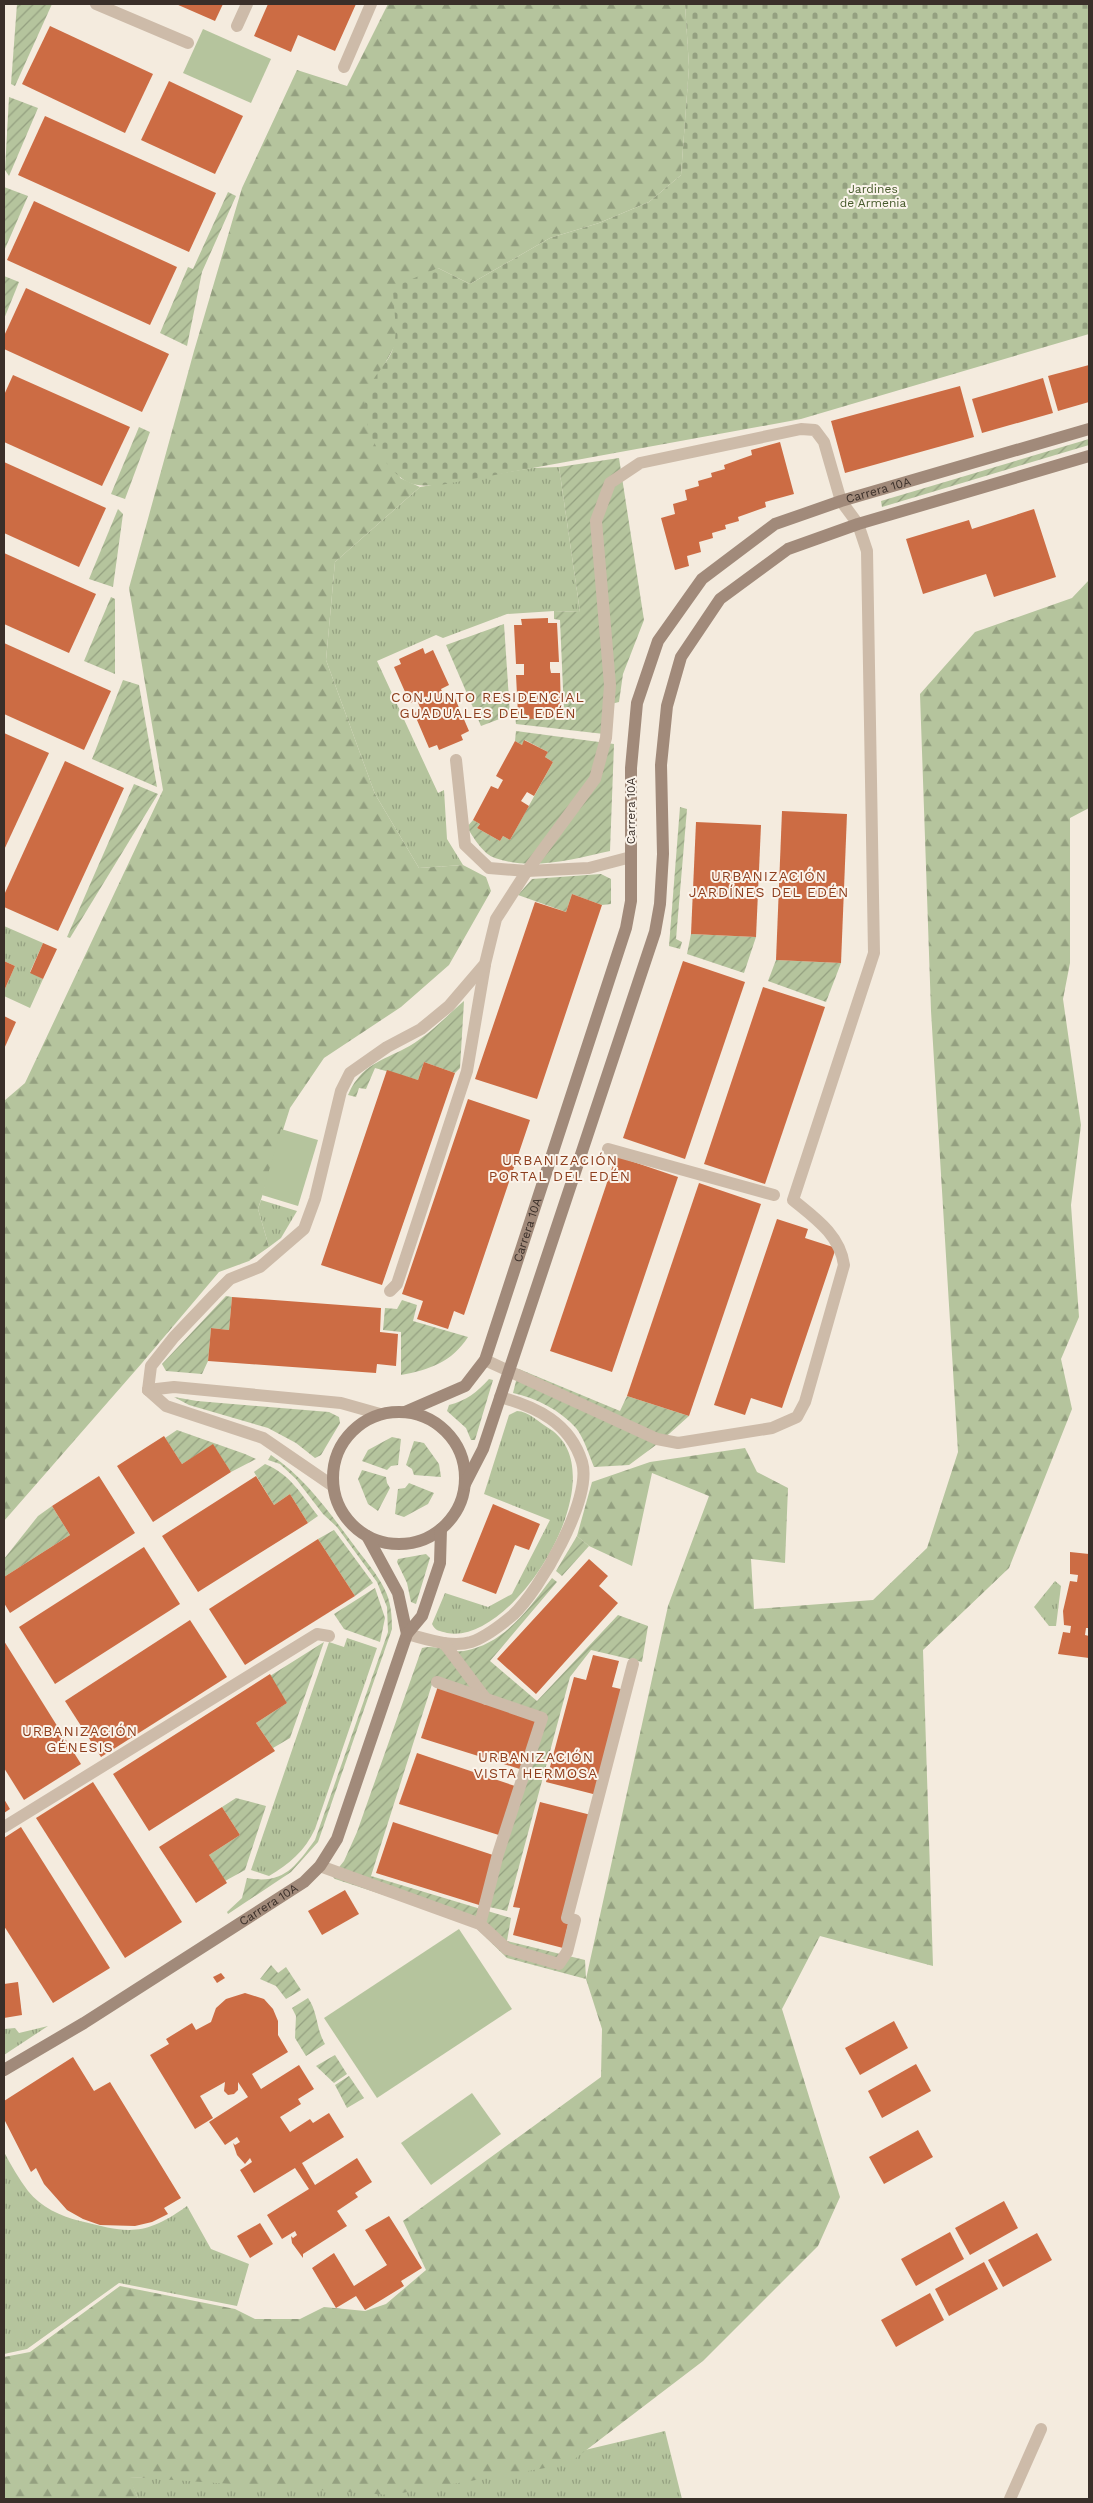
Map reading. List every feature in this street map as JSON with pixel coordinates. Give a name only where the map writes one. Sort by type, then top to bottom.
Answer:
[{"type":"street","points":[[96,4],[188,43]]},
{"type":"street","points":[[238,26],[247,4]]},
{"type":"street","points":[[344,67],[372,4]]},
{"type":"street","points":[[390,1292],[397,1284],[467,1072],[485,964],[496,919],[527,871],[595,780],[606,738],[610,685],[596,521],[610,483],[640,462],[801,428],[815,430],[824,442],[841,501],[858,524],[867,552],[874,952],[793,1200],[824,1225],[839,1249],[844,1265],[805,1402],[796,1416],[772,1428],[678,1443],[658,1439],[485,1360]]},
{"type":"street","name":"Carrera 10A","points":[[406,1412],[464,1386],[485,1360],[626,928],[631,901],[631,768],[637,703],[658,641],[702,579],[775,524],[841,501],[1089,428]]},
{"type":"street","points":[[380,1414],[357,1426],[340,1446],[332,1471],[335,1497],[347,1520],[367,1536],[392,1544],[418,1541],[441,1529],[457,1509],[465,1484],[483,1449],[655,932],[660,904],[663,854],[662,765],[667,706],[681,657],[720,599],[788,549],[858,524],[1089,456]]},
{"type":"street","points":[[456,760],[465,845],[489,868],[527,871],[589,868],[631,857]]},
{"type":"street","points":[[148,1390],[151,1366],[174,1336],[230,1279],[260,1266],[304,1229],[315,1199],[341,1091],[350,1073],[387,1047],[421,1030],[449,1006],[485,964]]},
{"type":"street","points":[[608,1149],[774,1195]]},
{"type":"street","points":[[148,1390],[174,1387],[341,1403],[380,1414],[406,1412],[430,1419],[450,1436],[462,1458],[465,1484]]},
{"type":"street","points":[[148,1390],[166,1406],[263,1438],[333,1486]]},
{"type":"street","points":[[407,1634],[444,1643],[470,1642],[486,1634],[514,1614],[551,1561],[568,1530],[582,1486],[582,1464],[566,1431],[548,1416],[528,1405],[500,1397]]},
{"type":"street","points":[[407,1634],[422,1616],[440,1563],[441,1529]]},
{"type":"street","points":[[367,1536],[398,1593],[407,1634]]},
{"type":"street","points":[[4,1827],[318,1634],[330,1636]]},
{"type":"street","name":"Carrera 10A","points":[[4,2070],[84,2023],[210,1943],[304,1882],[320,1866],[337,1839],[407,1634]]},
{"type":"street","points":[[444,1643],[486,1699]]},
{"type":"street","points":[[320,1866],[480,1924],[507,1950],[559,1964],[567,1952],[575,1920],[566,1918],[632,1664]]},
{"type":"street","points":[[437,1682],[542,1718],[498,1854],[480,1924]]},
{"type":"street","points":[[1010,2499],[1041,2429]]},
{"type":"green space","points":[[17,4],[52,4],[15,86],[11,84]]},
{"type":"green space","points":[[388,4],[685,4],[689,67],[681,175],[649,202],[599,223],[550,238],[470,284],[438,268],[383,367],[400,478],[420,487],[335,562],[326,660],[375,794],[419,868],[463,865],[486,877],[491,891],[449,965],[401,1007],[324,1058],[290,1108],[258,1209],[269,1247],[249,1261],[219,1272],[4,1521],[4,1101],[25,1083],[163,790],[129,588],[194,351],[242,188],[297,70],[347,86]]},
{"type":"green space","name":"Jardines de Armenia","points":[[685,4],[1089,4],[1089,334],[801,419],[440,485],[429,486],[409,483],[392,470],[378,451],[369,428],[365,406],[368,389],[392,352],[394,345],[393,287],[438,268],[470,284],[550,238],[599,223],[649,202],[681,175],[689,67]]},
{"type":"green space","points":[[203,29],[271,59],[251,103],[183,73]]},
{"type":"green space","points":[[9,97],[38,108],[9,176],[5,170]]},
{"type":"green space","points":[[4,187],[28,196],[4,251]]},
{"type":"green space","points":[[228,192],[236,196],[202,272],[187,346],[160,333],[188,267],[193,269]]},
{"type":"green space","points":[[4,276],[19,282],[4,319]]},
{"type":"green space","points":[[139,427],[150,432],[125,499],[111,494]]},
{"type":"green space","points":[[1089,439],[1089,445],[882,507],[881,501]]},
{"type":"green space","points":[[619,458],[644,620],[623,674],[619,702],[611,704],[604,734],[516,724],[515,715],[518,714],[564,712],[560,620],[554,619],[554,611],[580,612],[559,467]]},
{"type":"green space","points":[[559,467],[580,612],[554,611],[507,614],[443,638],[436,635],[377,661],[438,793],[444,790],[447,839],[463,865],[419,868],[375,794],[326,660],[335,562],[420,487],[532,468]]},
{"type":"green space","points":[[118,509],[123,514],[113,587],[89,579]]},
{"type":"green space","points":[[1089,580],[1089,808],[1070,818],[1070,963],[1063,999],[1081,1125],[1071,1205],[1079,1317],[1061,1359],[1072,1409],[1009,1568],[923,1650],[933,1966],[820,1936],[782,2009],[840,2197],[818,2246],[703,2361],[568,2464],[390,2495],[130,2477],[138,2499],[4,2499],[4,2357],[30,2352],[120,2286],[235,2309],[255,2319],[300,2319],[324,2307],[365,2311],[386,2304],[426,2270],[403,2221],[601,2077],[602,2029],[586,1979],[668,1606],[709,1496],[652,1473],[632,1566],[589,1546],[577,1536],[592,1482],[650,1462],[745,1448],[757,1472],[788,1488],[785,1563],[751,1559],[754,1609],[873,1600],[927,1548],[958,1452],[931,1011],[920,694],[975,632],[1072,598]]},
{"type":"green space","points":[[111,597],[115,599],[115,674],[84,661]]},
{"type":"green space","points":[[504,624],[510,715],[481,726],[446,645]]},
{"type":"green space","points":[[123,680],[139,685],[157,787],[92,759]]},
{"type":"green space","points":[[516,731],[614,744],[610,851],[552,862],[523,864],[495,858],[486,853],[479,845],[467,827],[473,820],[480,824],[477,828],[500,841],[503,836],[510,840],[553,762],[545,757],[548,752],[525,740],[522,745],[515,741]]},
{"type":"green space","points":[[134,784],[158,794],[70,938],[67,937]]},
{"type":"green space","points":[[680,807],[687,809],[676,939],[682,942],[680,949],[669,946]]},
{"type":"green space","points":[[601,874],[611,879],[611,904],[602,905],[572,894],[566,912],[518,895],[532,879]]},
{"type":"green space","points":[[4,926],[43,943],[30,972],[43,979],[30,1008],[4,996],[4,991],[15,966],[4,961]]},
{"type":"green space","points":[[691,934],[756,937],[744,973],[687,954]]},
{"type":"green space","points":[[776,960],[841,963],[826,1002],[768,981]]},
{"type":"green space","points":[[464,1001],[460,1068],[455,1073],[424,1062],[418,1080],[375,1068],[366,1089],[359,1088],[356,1097],[348,1095],[362,1074],[370,1067],[420,1039]]},
{"type":"green space","points":[[281,1129],[318,1140],[298,1206],[262,1195]]},
{"type":"green space","points":[[261,1200],[297,1211],[281,1238],[269,1247],[258,1209]]},
{"type":"green space","points":[[226,1296],[232,1297],[229,1330],[211,1328],[208,1361],[202,1374],[166,1371],[162,1364]]},
{"type":"green space","points":[[402,1300],[417,1305],[413,1321],[468,1337],[455,1353],[439,1364],[401,1375],[401,1332],[383,1330],[385,1308],[397,1309]]},
{"type":"green space","points":[[519,1369],[620,1411],[627,1396],[689,1416],[660,1442],[629,1465],[594,1467],[581,1437],[570,1422],[547,1406],[513,1393]]},
{"type":"green space","points":[[489,1379],[493,1380],[475,1440],[471,1440],[466,1428],[447,1411],[449,1405],[471,1395]]},
{"type":"green space","points":[[174,1397],[197,1401],[329,1412],[339,1417],[340,1423],[321,1455],[315,1458],[296,1443],[268,1428],[189,1405]]},
{"type":"green space","points":[[517,1411],[530,1415],[550,1429],[568,1452],[573,1482],[566,1517],[550,1554],[527,1587],[501,1614],[473,1630],[447,1633],[440,1631],[432,1624],[445,1593],[488,1607],[512,1594],[550,1520],[484,1494],[509,1415]]},
{"type":"green space","points":[[177,1430],[256,1459],[231,1472],[213,1445],[182,1464],[165,1438]]},
{"type":"green space","points":[[392,1437],[401,1439],[398,1465],[391,1466],[387,1470],[362,1461],[368,1450]]},
{"type":"green space","points":[[414,1441],[424,1443],[439,1464],[441,1477],[414,1475],[412,1469],[406,1465]]},
{"type":"green space","points":[[271,1455],[284,1464],[307,1486],[375,1573],[388,1598],[392,1629],[318,1842],[291,1872],[228,1914],[227,1912],[242,1898],[247,1878],[270,1879],[287,1872],[315,1840],[388,1632],[387,1607],[377,1582],[337,1527],[323,1514],[296,1479],[280,1464],[268,1460]]},
{"type":"green space","points":[[265,1464],[289,1479],[318,1516],[308,1523],[290,1494],[274,1505],[254,1472]]},
{"type":"green space","points":[[362,1470],[386,1477],[390,1488],[378,1511],[368,1504],[358,1479]]},
{"type":"green space","points":[[409,1483],[434,1493],[428,1504],[404,1517],[395,1514],[398,1489],[405,1488]]},
{"type":"green space","points":[[52,1506],[70,1535],[4,1577],[4,1559],[38,1516]]},
{"type":"green space","points":[[334,1530],[373,1583],[355,1596],[318,1539]]},
{"type":"green space","points":[[577,1536],[589,1546],[562,1576],[556,1571]]},
{"type":"green space","points":[[426,1554],[430,1558],[416,1604],[411,1602],[407,1583],[397,1562],[398,1559]]},
{"type":"green space","points":[[552,1578],[557,1582],[490,1661],[537,1701],[618,1615],[648,1626],[642,1662],[591,1650],[570,1677],[507,1911],[485,1906],[546,1714],[434,1678],[371,1876],[511,1918],[507,1941],[585,1960],[586,1979],[507,1958],[472,1924],[335,1879],[332,1876],[344,1861],[357,1832],[422,1648],[432,1647],[464,1651],[492,1641],[515,1623]]},
{"type":"green space","points":[[1055,1581],[1061,1586],[1056,1626],[1049,1626],[1034,1607]]},
{"type":"green space","points":[[375,1588],[385,1618],[380,1642],[344,1629],[334,1614]]},
{"type":"green space","points":[[347,1638],[377,1648],[315,1829],[306,1844],[290,1862],[269,1876],[251,1870],[329,1642],[344,1647]]},
{"type":"green space","points":[[324,1642],[290,1738],[273,1748],[256,1723],[287,1703],[270,1676]]},
{"type":"green space","points":[[236,1798],[266,1806],[245,1870],[225,1881],[209,1855],[240,1835],[222,1807]]},
{"type":"green space","points":[[459,1929],[512,2009],[377,2098],[324,2018]]},
{"type":"green space","points":[[271,1965],[278,1973],[286,1967],[301,1990],[286,1999],[276,1986],[260,1979]]},
{"type":"green space","points":[[308,1998],[314,2009],[325,2044],[306,2056],[295,2038],[296,2016],[292,2008]]},
{"type":"green space","points":[[48,2026],[4,2055],[4,2029],[15,2028],[19,2033]]},
{"type":"green space","points":[[335,2055],[347,2074],[334,2083],[316,2066]]},
{"type":"green space","points":[[349,2076],[364,2098],[347,2108],[335,2085]]},
{"type":"green space","points":[[472,2093],[501,2134],[431,2185],[401,2143]]},
{"type":"green space","points":[[4,2152],[21,2182],[33,2197],[58,2214],[73,2219],[111,2228],[135,2230],[159,2223],[187,2206],[211,2249],[249,2264],[237,2306],[119,2283],[27,2349],[4,2354]]},
{"type":"green space","points":[[665,2431],[682,2499],[138,2499],[129,2477],[424,2488]]},
{"type":"building","points":[[176,4],[223,4],[215,21]]},
{"type":"building","points":[[268,4],[356,4],[335,51],[298,35],[291,52],[254,36]]},
{"type":"building","points":[[50,26],[153,74],[125,133],[22,84]]},
{"type":"building","points":[[169,81],[243,116],[215,174],[141,140]]},
{"type":"building","points":[[45,116],[216,193],[189,252],[18,175]]},
{"type":"building","points":[[34,201],[177,267],[150,325],[7,260]]},
{"type":"building","points":[[26,288],[169,354],[142,412],[4,349],[4,336]]},
{"type":"building","points":[[1089,365],[1089,402],[1058,411],[1048,376]]},
{"type":"building","points":[[13,375],[130,427],[102,486],[4,442],[4,395]]},
{"type":"building","points":[[1043,378],[1053,413],[982,433],[972,399]]},
{"type":"building","points":[[960,386],[974,437],[845,473],[831,421]]},
{"type":"building","points":[[780,442],[794,494],[765,502],[766,507],[738,517],[739,521],[725,525],[726,529],[712,533],[713,538],[699,542],[701,552],[687,556],[689,566],[675,570],[661,518],[675,514],[673,504],[687,500],[685,490],[699,486],[698,481],[712,477],[711,473],[725,469],[724,465],[752,455],[751,450]]},
{"type":"building","points":[[4,462],[106,508],[79,567],[4,533]]},
{"type":"building","points":[[1034,509],[1056,577],[994,597],[986,574],[923,594],[906,539],[969,520],[972,529]]},
{"type":"building","points":[[4,553],[96,594],[69,653],[4,624]]},
{"type":"building","points":[[548,618],[548,623],[557,623],[559,662],[550,662],[550,668],[551,673],[560,673],[561,712],[553,712],[553,718],[526,719],[526,714],[518,714],[516,675],[524,675],[524,664],[516,664],[514,625],[522,625],[521,619]]},
{"type":"building","points":[[4,643],[111,691],[84,750],[4,714]]},
{"type":"building","points":[[423,648],[425,654],[433,650],[449,685],[441,689],[445,699],[454,696],[469,731],[461,735],[463,740],[439,750],[437,745],[429,748],[414,713],[421,710],[417,700],[410,703],[394,667],[401,664],[399,659]]},
{"type":"building","points":[[4,733],[49,753],[4,850]]},
{"type":"building","points":[[524,740],[548,752],[545,757],[553,762],[534,796],[527,792],[521,801],[529,806],[510,840],[503,836],[500,841],[477,828],[480,824],[473,820],[491,786],[498,789],[503,780],[496,776],[515,741],[522,745]]},
{"type":"building","points":[[65,761],[124,788],[58,931],[4,907],[4,895]]},
{"type":"building","points":[[782,811],[847,814],[841,963],[776,960]]},
{"type":"building","points":[[696,822],[761,825],[756,937],[691,934]]},
{"type":"building","points":[[572,894],[602,905],[537,1099],[475,1079],[535,902],[566,912]]},
{"type":"building","points":[[43,943],[57,949],[43,979],[30,973]]},
{"type":"building","points":[[4,961],[15,966],[4,991]]},
{"type":"building","points":[[683,961],[745,982],[685,1159],[623,1138]]},
{"type":"building","points":[[763,987],[825,1007],[765,1184],[704,1164]]},
{"type":"building","points":[[4,1016],[16,1022],[4,1049]]},
{"type":"building","points":[[424,1062],[455,1073],[382,1285],[321,1265],[387,1070],[418,1080]]},
{"type":"building","points":[[468,1099],[530,1120],[464,1315],[454,1311],[448,1329],[417,1319],[423,1301],[402,1294]]},
{"type":"building","points":[[616,1156],[678,1177],[612,1372],[550,1351]]},
{"type":"building","points":[[699,1183],[761,1204],[689,1416],[627,1396]]},
{"type":"building","points":[[777,1219],[808,1229],[805,1238],[836,1248],[782,1408],[751,1398],[745,1415],[714,1405]]},
{"type":"building","points":[[232,1297],[381,1308],[380,1332],[398,1334],[396,1366],[377,1364],[376,1373],[208,1361],[211,1328],[229,1330]]},
{"type":"building","points":[[164,1436],[182,1464],[213,1444],[231,1472],[153,1522],[117,1466]]},
{"type":"building","points":[[99,1476],[135,1533],[10,1613],[4,1603],[4,1577],[70,1535],[52,1506]]},
{"type":"building","points":[[256,1476],[274,1505],[290,1494],[308,1523],[198,1592],[162,1536]]},
{"type":"building","points":[[493,1504],[540,1524],[529,1550],[515,1545],[496,1594],[462,1581]]},
{"type":"building","points":[[318,1539],[355,1596],[245,1665],[209,1609]]},
{"type":"building","points":[[144,1547],[180,1604],[55,1684],[19,1627]]},
{"type":"building","points":[[1070,1552],[1089,1554],[1089,1628],[1086,1628],[1085,1635],[1089,1636],[1089,1658],[1058,1654],[1063,1632],[1070,1633],[1071,1626],[1064,1625],[1063,1611],[1070,1581],[1077,1582],[1078,1575],[1070,1574]]},
{"type":"building","points":[[589,1559],[608,1576],[599,1586],[618,1603],[536,1694],[497,1659]]},
{"type":"building","points":[[190,1620],[227,1677],[101,1757],[65,1701]]},
{"type":"building","points":[[4,1641],[81,1764],[24,1800],[4,1768]]},
{"type":"building","points":[[593,1655],[619,1661],[612,1687],[625,1690],[597,1795],[546,1782],[574,1677],[586,1680]]},
{"type":"building","points":[[270,1674],[287,1703],[256,1723],[275,1751],[149,1831],[113,1774]]},
{"type":"building","points":[[438,1686],[540,1720],[523,1770],[421,1738]]},
{"type":"building","points":[[417,1753],[518,1787],[502,1836],[399,1804]]},
{"type":"building","points":[[93,1782],[182,1922],[125,1958],[36,1818]]},
{"type":"building","points":[[4,1799],[10,1809],[4,1813]]},
{"type":"building","points":[[540,1802],[591,1815],[563,1948],[513,1935],[520,1908],[513,1907]]},
{"type":"building","points":[[222,1807],[240,1835],[209,1855],[227,1883],[196,1903],[159,1847]]},
{"type":"building","points":[[393,1822],[496,1856],[479,1905],[376,1873]]},
{"type":"building","points":[[21,1827],[110,1968],[53,2003],[4,1926],[4,1838]]},
{"type":"building","points":[[345,1890],[359,1914],[322,1935],[308,1911]]},
{"type":"building","points":[[221,1973],[225,1978],[217,1983],[213,1977]]},
{"type":"building","points":[[18,1982],[22,2015],[4,2018],[4,1984]]},
{"type":"building","points":[[245,1993],[264,1999],[273,2009],[278,2021],[278,2035],[288,2052],[252,2074],[261,2089],[299,2065],[314,2089],[298,2099],[301,2104],[280,2117],[290,2132],[310,2119],[313,2123],[329,2113],[344,2137],[302,2163],[315,2185],[357,2158],[372,2182],[355,2193],[358,2197],[337,2211],[347,2226],[303,2254],[303,2258],[292,2243],[291,2236],[293,2238],[297,2235],[295,2231],[282,2239],[267,2215],[309,2189],[295,2168],[254,2193],[240,2170],[252,2162],[250,2158],[245,2164],[237,2155],[233,2143],[235,2145],[240,2142],[237,2137],[225,2145],[209,2122],[248,2097],[238,2082],[238,2090],[234,2094],[228,2095],[224,2091],[225,2082],[200,2096],[213,2118],[195,2129],[150,2055],[169,2044],[166,2039],[192,2023],[196,2030],[211,2022],[216,2008],[226,1999]]},
{"type":"building","points":[[894,2021],[908,2048],[860,2075],[845,2048]]},
{"type":"building","points":[[73,2057],[94,2091],[110,2082],[181,2198],[164,2208],[168,2214],[152,2222],[135,2226],[100,2225],[83,2219],[67,2210],[44,2184],[36,2168],[31,2172],[4,2119],[4,2101]]},
{"type":"building","points":[[916,2064],[931,2091],[882,2118],[868,2091]]},
{"type":"building","points":[[918,2130],[933,2157],[884,2184],[869,2157]]},
{"type":"building","points":[[1004,2201],[1018,2228],[970,2255],[955,2228]]},
{"type":"building","points":[[389,2216],[422,2268],[401,2281],[404,2286],[365,2310],[356,2296],[336,2308],[312,2268],[334,2253],[354,2286],[387,2265],[365,2230]]},
{"type":"building","points":[[260,2223],[273,2244],[250,2258],[237,2236]]},
{"type":"building","points":[[950,2232],[964,2259],[916,2286],[901,2259]]},
{"type":"building","points":[[1037,2233],[1052,2260],[1003,2287],[988,2260]]},
{"type":"building","points":[[984,2262],[998,2289],[949,2316],[935,2289]]},
{"type":"building","points":[[930,2293],[944,2320],[896,2347],[881,2320]]},
{"type":"district","name":"CONJUNTO RESIDENCIAL GUADUALES DEL EDÉN","points":[[488,706]]},
{"type":"district","name":"URBANIZACIÓN JARDÍNES DEL EDÉN","points":[[769,884]]},
{"type":"district","name":"URBANIZACIÓN PORTAL DEL EDÉN","points":[[560,1168]]},
{"type":"district","name":"URBANIZACIÓN GÉNESIS","points":[[80,1739]]},
{"type":"district","name":"URBANIZACIÓN VISTA HERMOSA","points":[[536,1765]]}]
